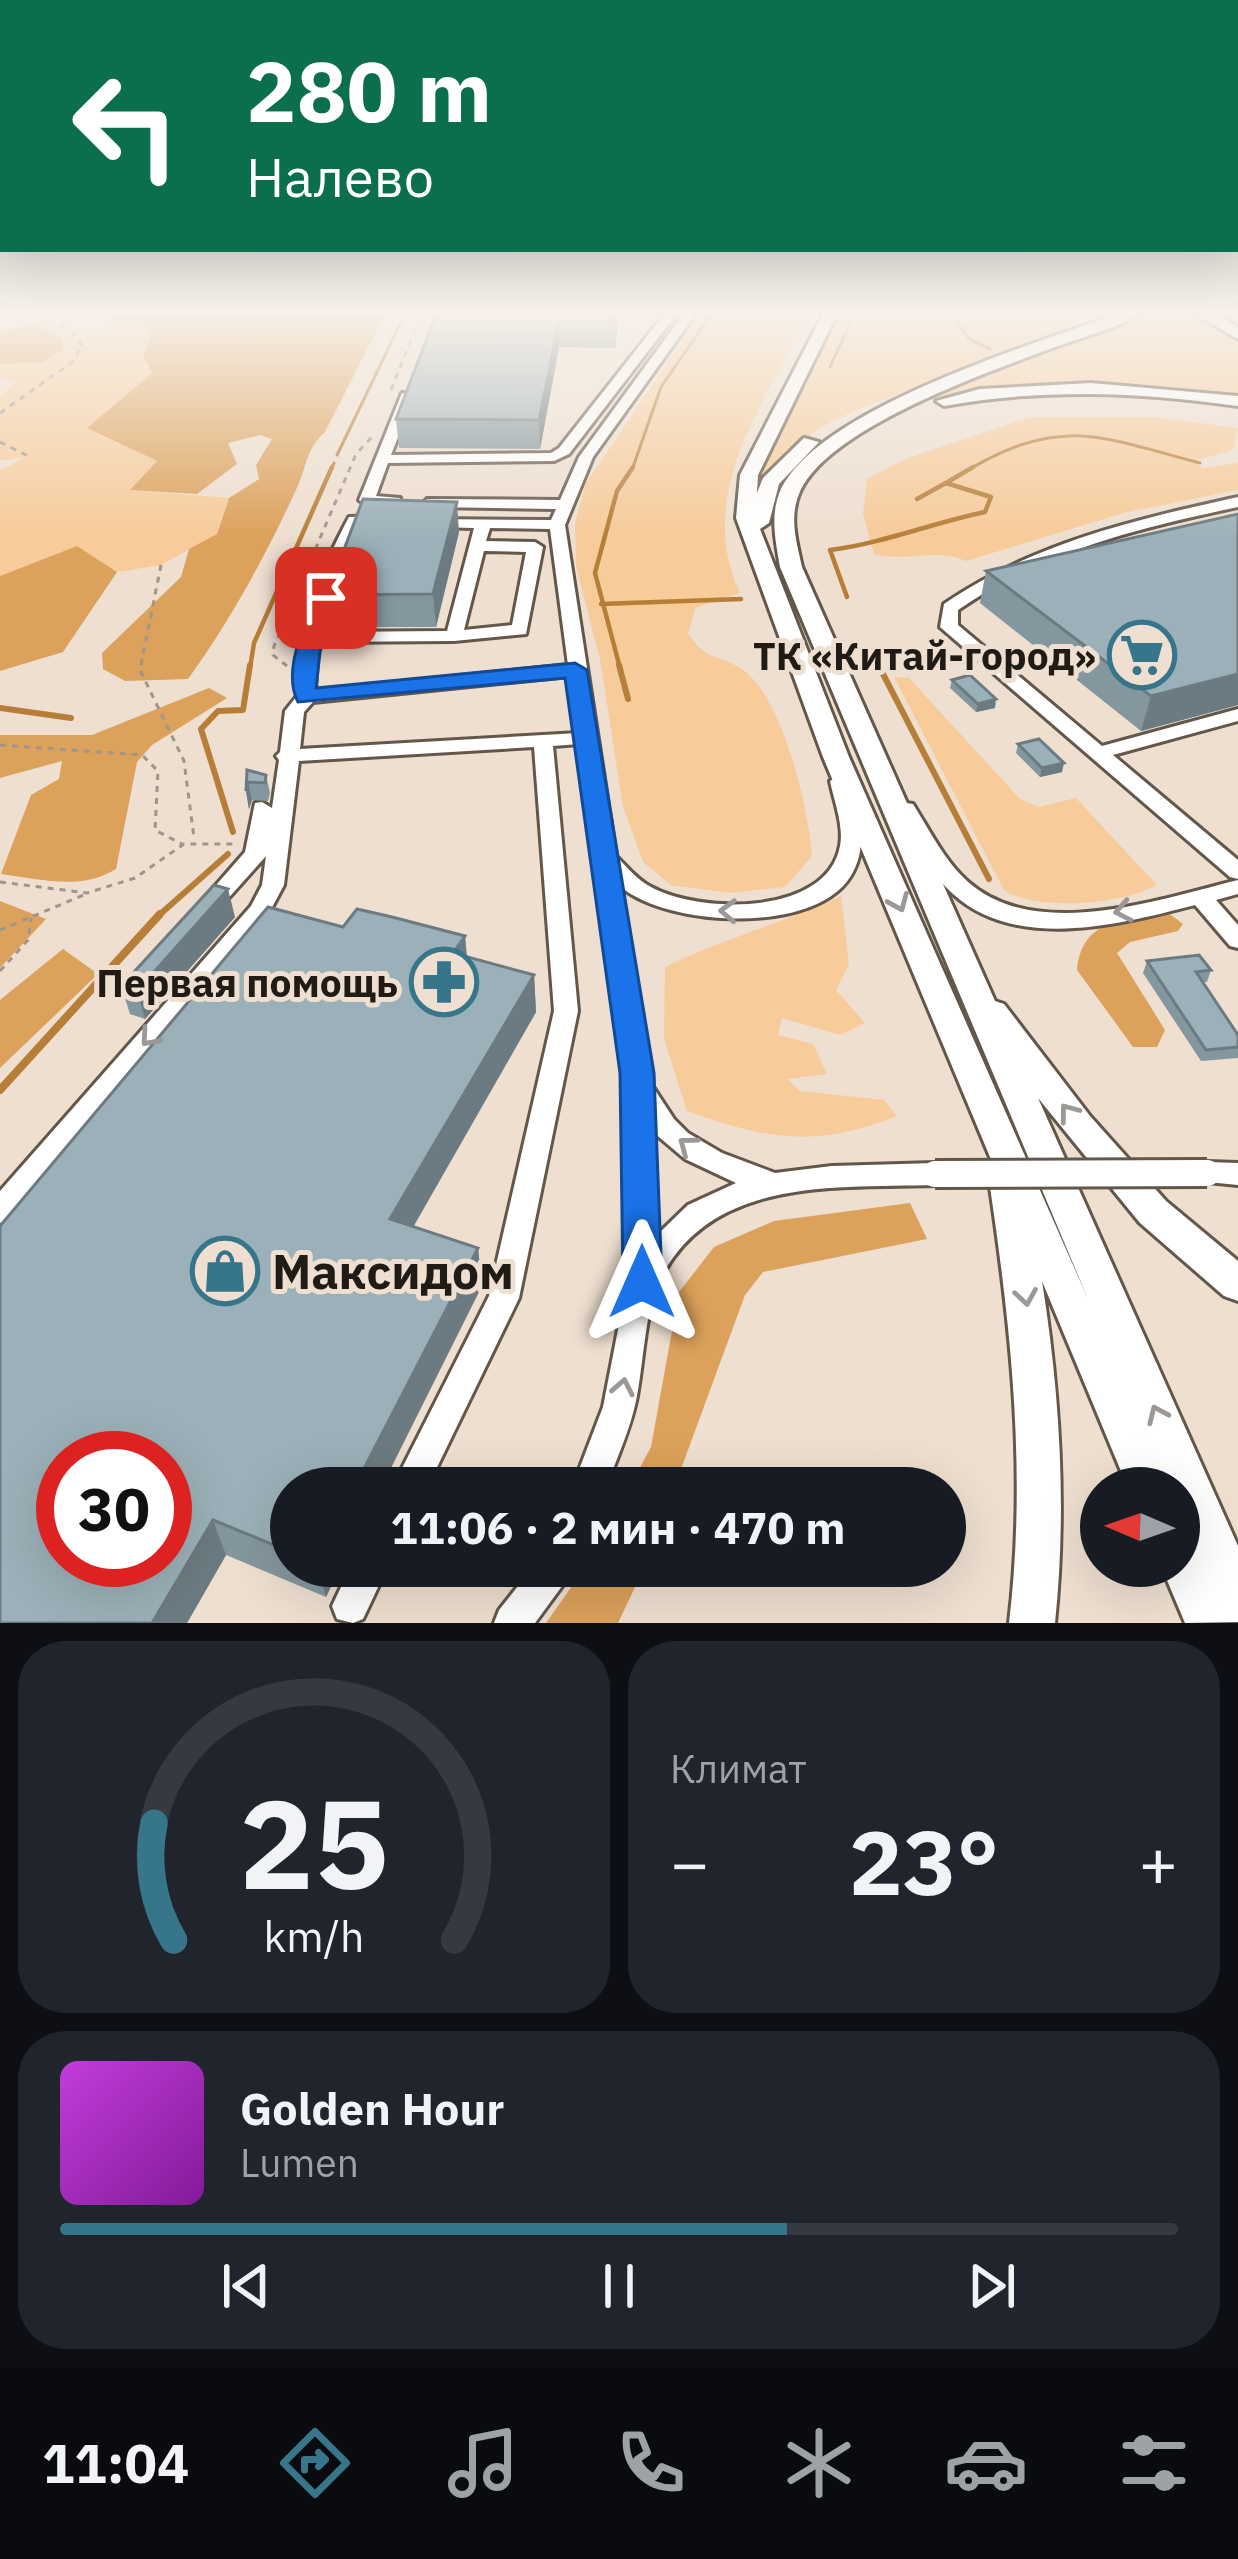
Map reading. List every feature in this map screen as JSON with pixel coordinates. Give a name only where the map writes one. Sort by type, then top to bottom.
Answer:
[{"type":"main road","points":[[793,388],[749,475],[746,518],[836,757],[1141,1467]]},
{"type":"main road","points":[[756,545],[770,482],[823,432],[934,388]]},
{"type":"main road","points":[[951,388],[865,423],[811,460],[790,489],[783,521],[791,567],[1238,1598]]},
{"type":"main road","points":[[865,423],[964,397],[1058,388],[1160,391],[1238,401]]},
{"type":"main road","points":[[965,976],[1078,1126],[1154,1212],[1238,1284]]},
{"type":"main road","points":[[1000,1140],[1034,1344],[1041,1460],[1032,1623]]},
{"type":"main road","points":[[1193,1587],[1209,1623]]},
{"type":"street","points":[[411,388],[367,500],[563,505]]},
{"type":"street","points":[[382,459],[554,457],[565,452],[614,388]]},
{"type":"street","points":[[597,1467],[620,1406],[642,1282],[637,1073],[557,525],[586,457],[636,388]]},
{"type":"street","points":[[1238,502],[1045,555],[950,608],[949,627],[963,644],[1238,872]]},
{"type":"street","points":[[0,1211],[260,910],[273,885],[285,761],[295,712],[307,697],[311,638],[354,520],[397,521]]},
{"type":"street","points":[[418,522],[557,525]]},
{"type":"street","points":[[454,636],[483,523]]},
{"type":"street","points":[[508,546],[514,524]]},
{"type":"street","points":[[311,638],[520,630],[535,547],[477,546]]},
{"type":"street","points":[[307,697],[575,670]]},
{"type":"street","points":[[1099,753],[1238,715]]},
{"type":"street","points":[[188,928],[260,844],[265,768],[285,761],[587,738]]},
{"type":"street","points":[[420,1467],[504,1298],[566,1011],[543,740]]},
{"type":"street","points":[[869,748],[936,859],[974,898],[1031,917],[1070,919],[1238,887]]},
{"type":"street","points":[[606,858],[643,893],[690,909],[740,914],[787,906],[830,886],[851,848],[836,757]]},
{"type":"street","points":[[1200,896],[1238,940]]},
{"type":"street","points":[[217,898],[288,914]]},
{"type":"street","points":[[529,974],[562,981]]},
{"type":"street","points":[[637,1073],[652,1113],[679,1142],[716,1166],[769,1182]]},
{"type":"street","points":[[642,1282],[676,1231],[725,1200],[769,1182],[934,1174],[1238,1174]]},
{"type":"street","points":[[350,1606],[360,1587]]},
{"type":"street","points":[[512,1623],[540,1587]]},
{"type":"path","points":[[0,413],[36,388]]},
{"type":"path","points":[[391,401],[396,388]]},
{"type":"path","points":[[305,675],[273,655],[274,646],[356,454],[372,437]]},
{"type":"path","points":[[0,442],[28,456]]},
{"type":"path","points":[[161,565],[140,670],[184,761],[195,842]]},
{"type":"path","points":[[0,745],[142,755],[158,771],[155,830],[184,844]]},
{"type":"path","points":[[0,930],[135,878],[184,844],[260,844]]},
{"type":"path","points":[[0,881],[87,893]]},
{"type":"path","points":[[0,970],[28,940],[32,918]]},
{"type":"shaded area","points":[[9,388],[135,388],[88,428],[158,462],[132,490],[229,498],[217,534],[161,565],[117,572],[77,546],[0,576],[0,471],[23,458],[0,460],[0,397]]},
{"type":"shaded area","points":[[135,388],[347,388],[310,452],[260,563],[188,679],[125,681],[103,669],[102,653],[181,577],[189,549],[217,534],[229,498],[259,479],[256,465],[272,439],[260,435],[228,443],[237,464],[197,494],[130,490],[157,461],[87,428]]},
{"type":"shaded area","points":[[651,388],[770,388],[730,484],[725,520],[728,556],[740,593],[695,608],[688,634],[707,653],[740,668],[755,681],[769,701],[791,754],[812,856],[785,887],[729,893],[671,885],[643,862],[623,807],[600,659],[576,566],[575,523],[586,483]]},
{"type":"shaded area","points":[[800,388],[913,388],[837,418],[784,452],[753,489]]},
{"type":"shaded area","points":[[957,388],[1066,388],[931,398]]},
{"type":"shaded area","points":[[1133,388],[1238,388],[1238,397]]},
{"type":"shaded area","points":[[1031,417],[1154,417],[1238,428],[1233,450],[1195,461],[1202,468],[1238,463],[1238,490],[1127,512],[966,561],[943,555],[874,554],[863,514],[867,479],[905,459]]},
{"type":"shaded area","points":[[77,546],[117,572],[63,652],[0,671],[0,576]]},
{"type":"shaded area","points":[[894,677],[909,678],[1020,799],[1039,807],[1076,798],[1157,885],[1124,897],[1080,903],[1036,901],[1004,890]]},
{"type":"shaded area","points":[[209,688],[227,698],[152,745],[137,762],[116,869],[75,882],[1,874],[31,795],[59,779],[62,761],[0,778],[0,735],[92,735]]},
{"type":"shaded area","points":[[841,896],[849,964],[836,990],[865,1023],[841,1035],[782,1018],[778,1035],[813,1044],[827,1074],[787,1079],[800,1091],[884,1100],[897,1116],[841,1133],[792,1136],[743,1129],[687,1111],[664,1039],[665,967]]},
{"type":"shaded area","points":[[0,901],[46,919],[0,968]]},
{"type":"shaded area","points":[[1167,912],[1183,924],[1178,931],[1130,942],[1117,953],[1165,1030],[1157,1047],[1133,1047],[1077,970],[1081,953],[1087,940],[1108,924]]},
{"type":"shaded area","points":[[63,949],[98,974],[0,1068],[0,1000]]},
{"type":"shaded area","points":[[910,1203],[927,1239],[763,1272],[745,1295],[682,1467],[640,1467],[651,1447],[679,1292],[714,1247],[774,1221]]},
{"type":"shaded area","points":[[571,1587],[635,1587],[618,1623],[546,1623]]},
{"type":"building","points":[[408,388],[546,388],[539,420],[396,419]]},
{"type":"building","points":[[363,499],[457,502],[433,594],[327,595]]},
{"type":"building","name":"ТК «Китай-город»","points":[[1238,514],[1238,674],[1151,696],[986,571]]},
{"type":"building","points":[[970,675],[996,699],[978,704],[952,680]]},
{"type":"building","points":[[1039,739],[1064,763],[1042,768],[1018,744]]},
{"type":"building","points":[[247,770],[266,775],[265,783],[248,782],[246,791]]},
{"type":"building","points":[[214,885],[228,889],[137,991],[121,986]]},
{"type":"building","name":"Максидом","points":[[268,907],[343,927],[357,909],[392,917],[465,936],[453,953],[534,975],[390,1219],[478,1248],[365,1467],[270,1467],[270,1543],[213,1520],[192,1555],[192,1431],[36,1431],[36,1587],[173,1587],[152,1623],[0,1623],[0,1226]]},
{"type":"building","points":[[1199,955],[1211,970],[1196,972],[1238,1035],[1238,1047],[1206,1050],[1147,961]]},
{"type":"waterway","points":[[337,455],[369,388]]},
{"type":"waterway","points":[[632,470],[661,388]]},
{"type":"waterway","points":[[968,470],[1030,442],[1082,436],[1200,463]]},
{"type":"waterway","points":[[331,470],[334,463]]},
{"type":"waterway","points":[[250,668],[254,643],[332,467]]},
{"type":"waterway","points":[[603,604],[595,573],[617,491],[633,467]]},
{"type":"waterway","points":[[946,483],[973,467]]},
{"type":"waterway","points":[[847,597],[830,550],[985,512],[991,497],[946,483]]},
{"type":"waterway","points":[[917,499],[946,483]]},
{"type":"waterway","points":[[603,604],[741,599]]},
{"type":"waterway","points":[[603,604],[620,668]]},
{"type":"waterway","points":[[233,832],[201,729],[218,711],[243,710],[250,665]]},
{"type":"waterway","points":[[619,665],[628,699]]},
{"type":"waterway","points":[[883,674],[989,879]]},
{"type":"waterway","points":[[0,708],[71,718]]},
{"type":"waterway","points":[[158,916],[228,854]]},
{"type":"waterway","points":[[0,1090],[158,916]]},
{"type":"place","name":"ТК «Китай-город»","points":[[1142,655]]},
{"type":"place","name":"Первая помощь","points":[[444,982]]},
{"type":"place","name":"Максидом","points":[[225,1271]]},
{"type":"route","points":[[326,598],[308,652],[303,684],[307,697],[337,690],[575,670],[637,1073],[642,1282]]}]
